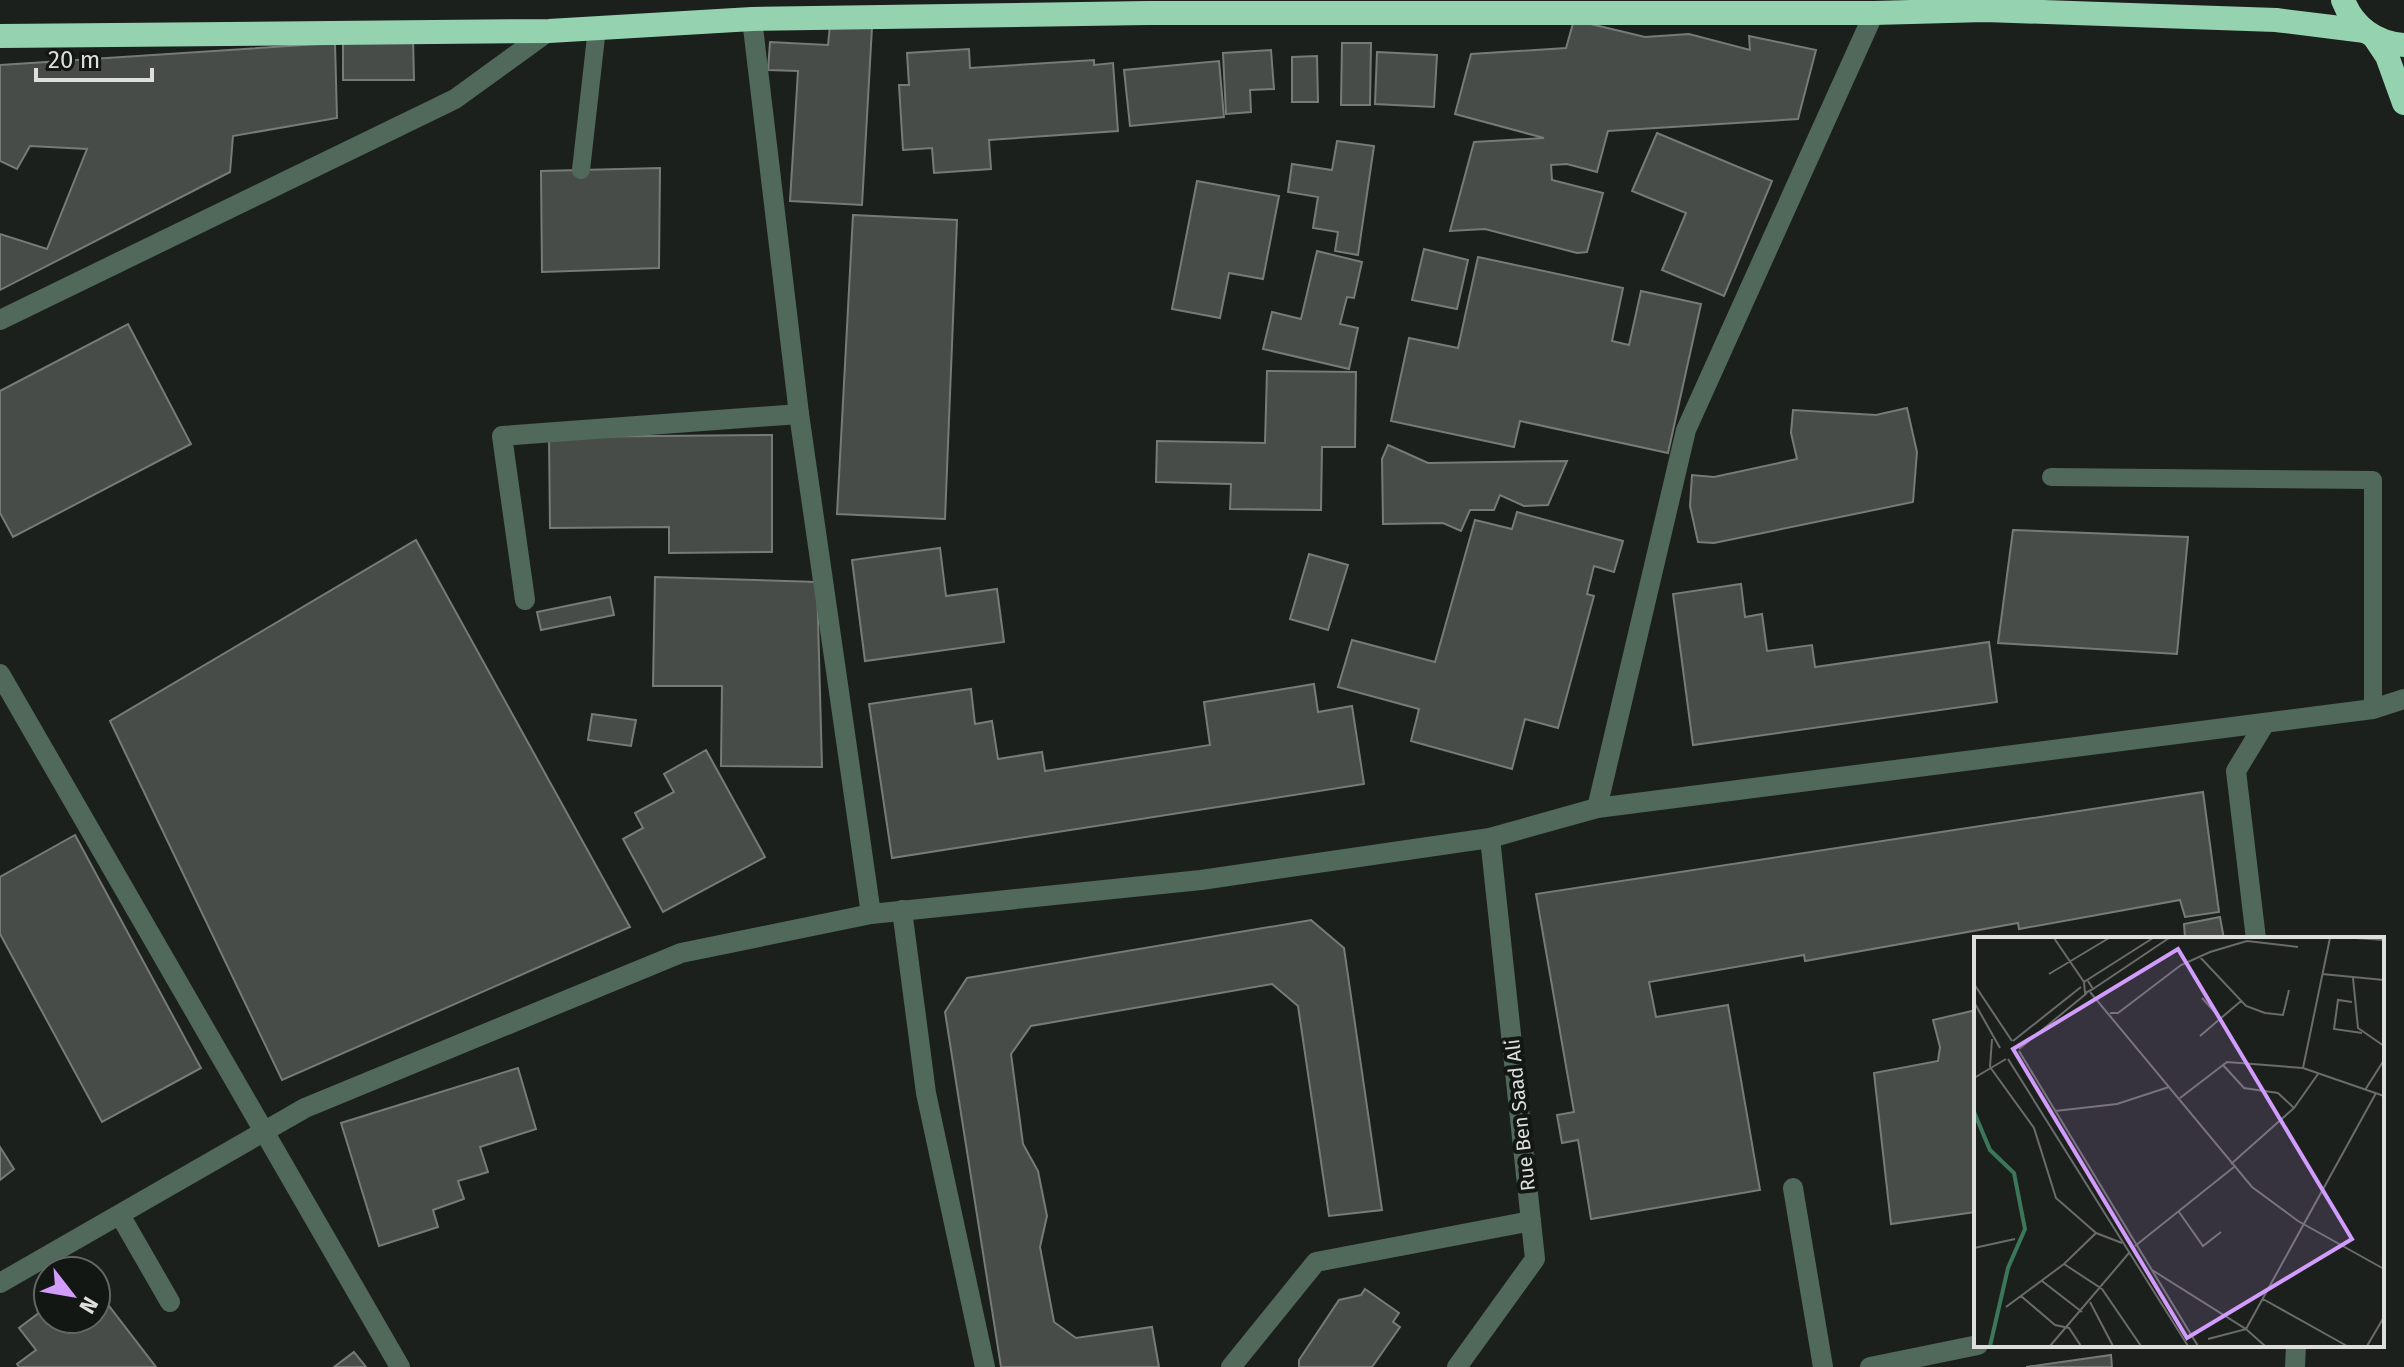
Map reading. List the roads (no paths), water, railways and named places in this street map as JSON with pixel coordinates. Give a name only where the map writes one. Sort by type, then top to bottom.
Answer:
[{"type":"highway","points":[[2343,0],[2387,56],[2404,103]]},
{"type":"highway","points":[[0,36],[549,31],[752,19],[1148,13],[1874,13],[1985,10],[2297,22],[2370,34],[2404,45]]},
{"type":"street","points":[[1597,808],[1686,430],[1874,13]]},
{"type":"street","points":[[752,19],[799,414],[871,914]]},
{"type":"street","points":[[0,320],[455,99],[549,31]]},
{"type":"street","points":[[525,600],[502,436],[799,414]]},
{"type":"street","points":[[0,674],[262,1133],[400,1367]]},
{"type":"street","points":[[0,1283],[305,1108],[681,953],[871,914],[1201,880],[1490,838],[1597,808],[2373,709],[2404,699]]},
{"type":"street","points":[[2256,937],[2236,771],[2265,723]]},
{"type":"street","name":"Rue Ben Saad Ali","points":[[1457,1367],[1535,1259],[1490,838]]},
{"type":"street","points":[[902,910],[926,1093],[985,1367]]},
{"type":"street","points":[[1793,1188],[1823,1367]]},
{"type":"street","points":[[120,1215],[170,1302]]},
{"type":"street","points":[[1231,1367],[1316,1262],[1531,1221]]},
{"type":"street","points":[[1870,1367],[1974,1346]]},
{"type":"street","points":[[2295,1367],[2296,1347]]},
{"type":"lane","points":[[581,170],[597,28]]},
{"type":"lane","points":[[2051,477],[2373,480],[2373,709]]}]
